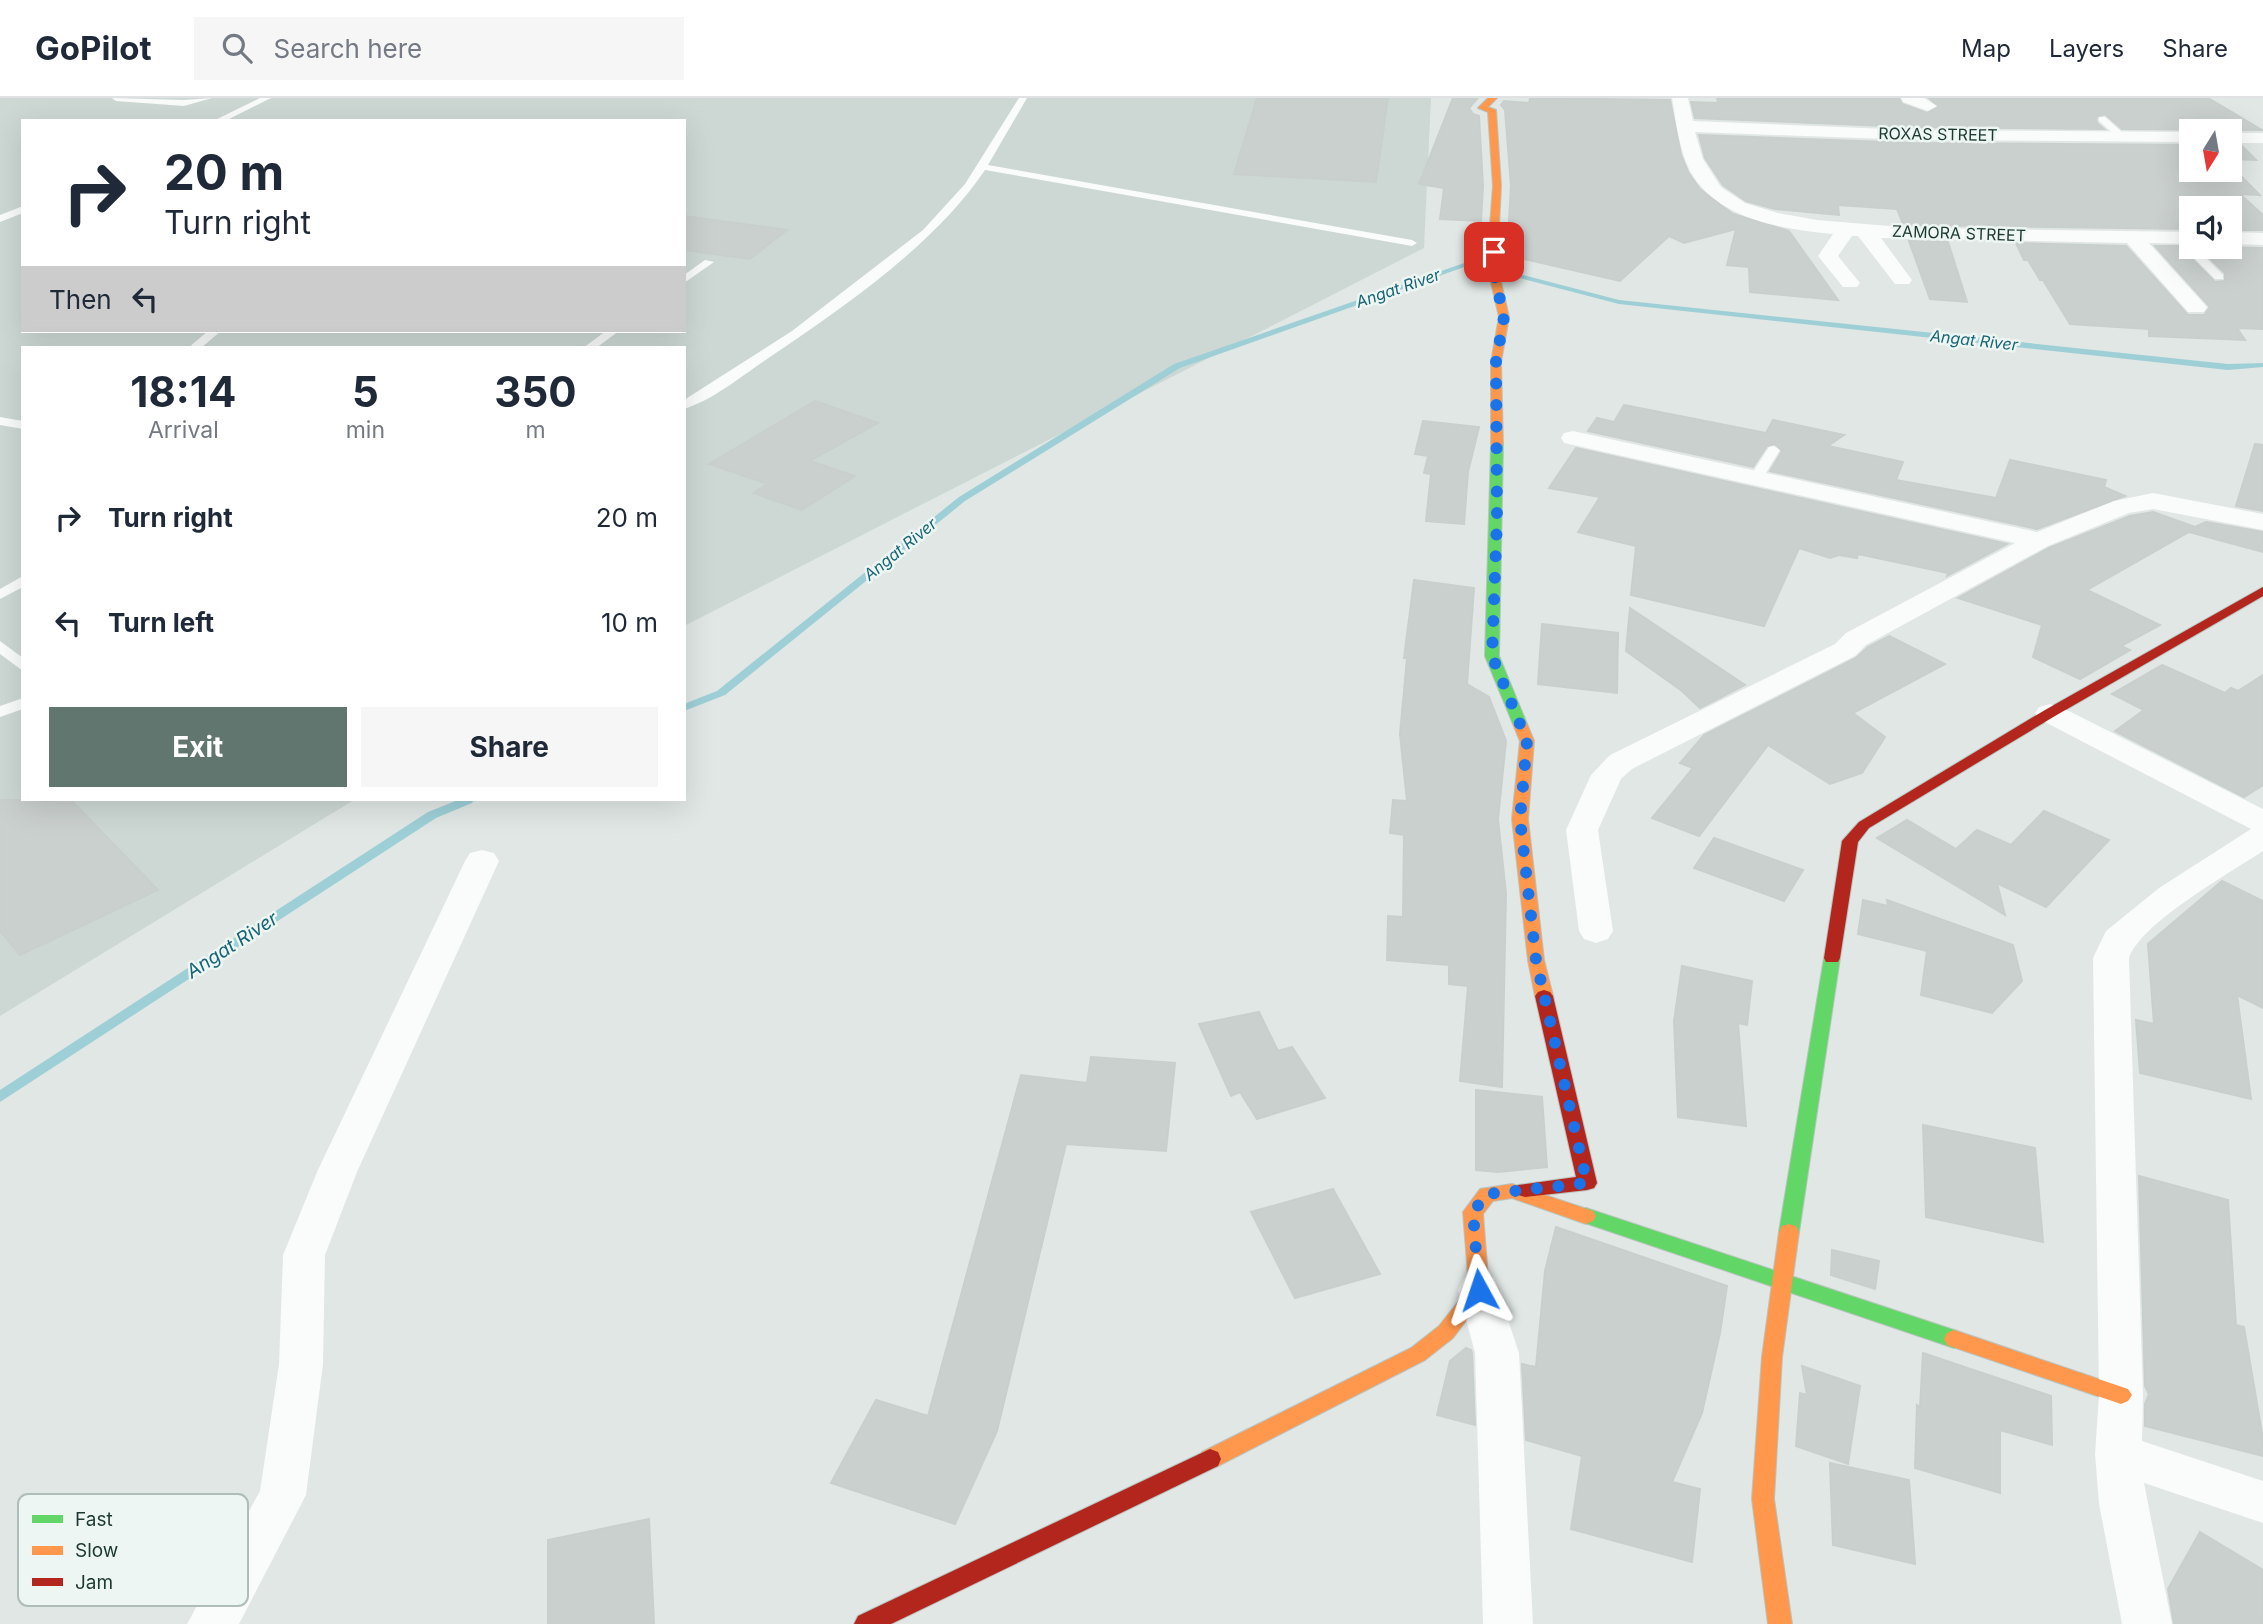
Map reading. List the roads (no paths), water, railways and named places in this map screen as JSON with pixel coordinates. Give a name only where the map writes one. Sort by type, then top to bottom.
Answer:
[{"type":"street","points":[[1487,1194],[1587,1183],[1536,960],[1520,819],[1527,741],[1492,656],[1497,519],[1496,362],[1504,317],[1493,258],[1497,149],[1492,110],[1482,108],[1493,98]]},
{"type":"street","points":[[1680,98],[1686,126]]},
{"type":"street","points":[[1909,98],[1928,106]]},
{"type":"street","name":"ROXAS STREET","points":[[1686,126],[1912,135],[2179,137]]},
{"type":"street","name":"ZAMORA STREET","points":[[1686,126],[1693,161],[1715,192],[1731,203],[1764,216],[1854,229],[2179,238]]},
{"type":"street","points":[[2242,138],[2263,138]]},
{"type":"street","points":[[1850,283],[1828,256],[1834,246],[1854,229],[1886,256],[1902,280]]},
{"type":"street","points":[[2133,236],[2196,307]]},
{"type":"street","points":[[2242,239],[2262,240]]},
{"type":"street","points":[[1573,438],[2039,540]]},
{"type":"street","points":[[1596,931],[1582,830],[1608,775],[1621,762],[1845,650],[1856,639],[2039,540],[2137,502],[2153,501],[2263,522]]},
{"type":"street","points":[[1780,1624],[1763,1499],[1772,1357],[1781,1283],[1850,841],[1864,825],[2050,713],[2263,591]]},
{"type":"street","points":[[2050,713],[2263,833],[2171,896],[2118,940],[2111,958],[2121,1395],[2118,1454],[2123,1504],[2147,1624]]},
{"type":"street","points":[[248,1559],[283,1495],[302,1364],[304,1255],[337,1172],[482,861]]},
{"type":"street","points":[[1508,1624],[1497,1353],[1479,1290],[1473,1212],[1487,1194],[1512,1191],[2121,1395]]},
{"type":"street","points":[[866,1624],[1249,1440],[1418,1354],[1446,1332],[1479,1290]]},
{"type":"street","points":[[2118,1454],[2263,1502]]},
{"type":"street","points":[[212,1624],[222,1606]]},
{"type":"lane","points":[[116,98],[184,103],[208,98]]},
{"type":"lane","points":[[221,119],[267,98]]},
{"type":"lane","points":[[686,404],[762,359],[904,252],[947,213],[982,167],[1023,98]]},
{"type":"lane","points":[[2102,119],[2121,136]]},
{"type":"lane","points":[[982,167],[1412,243]]},
{"type":"lane","points":[[0,219],[21,210]]},
{"type":"lane","points":[[2203,259],[2219,277]]},
{"type":"lane","points":[[686,278],[709,261]]},
{"type":"lane","points":[[196,346],[213,333]]},
{"type":"lane","points":[[592,346],[610,333]]},
{"type":"lane","points":[[0,421],[21,425]]},
{"type":"lane","points":[[1756,478],[1774,450]]},
{"type":"lane","points":[[0,594],[21,581]]},
{"type":"lane","points":[[0,646],[21,664]]},
{"type":"lane","points":[[0,712],[21,704]]},
{"type":"waterway","name":"Angat River","points":[[686,707],[721,693],[962,499],[1177,366],[1470,263],[1619,302],[2228,367],[2263,365]]},
{"type":"waterway","name":"Angat River","points":[[0,1097],[432,815],[466,801]]}]
